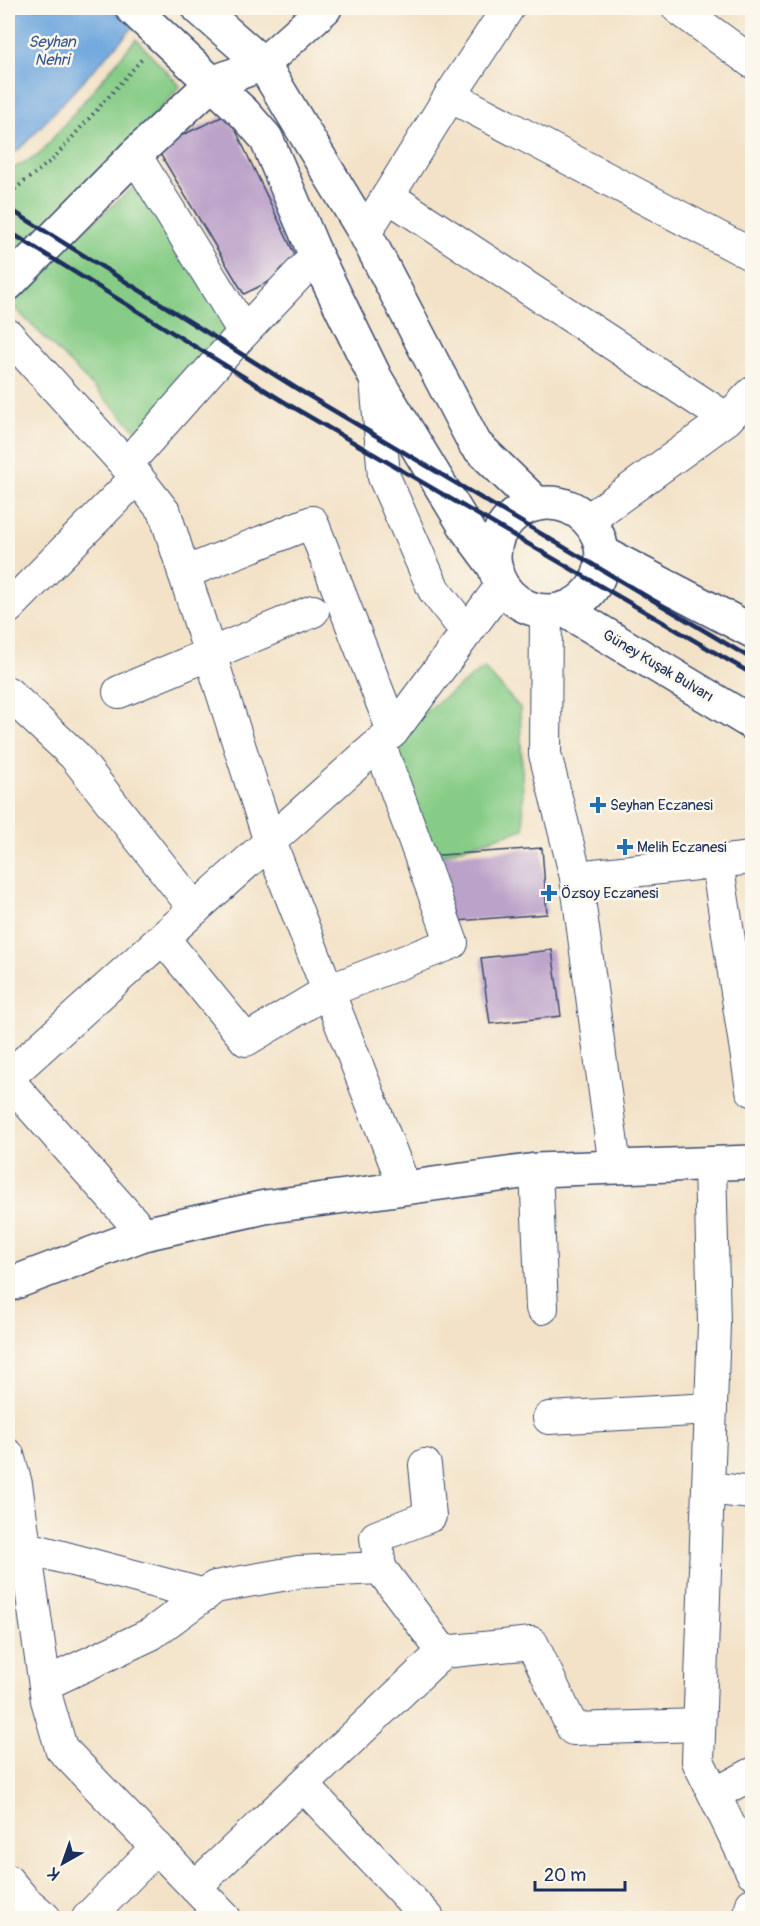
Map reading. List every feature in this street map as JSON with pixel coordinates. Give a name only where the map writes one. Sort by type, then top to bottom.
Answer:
[{"type":"main road","points":[[199,8],[262,63],[364,232],[475,444],[537,504]]},
{"type":"main road","points":[[8,284],[135,155],[212,83],[262,63],[325,8]]},
{"type":"main road","points":[[138,13],[266,138],[316,256],[376,379],[468,531],[499,577],[514,598],[529,607],[554,610],[579,601],[593,588],[601,572],[603,553],[598,535],[588,520],[573,508],[555,503],[537,504],[520,510],[507,521],[498,536],[494,552],[499,577]]},
{"type":"main road","points":[[603,553],[753,631]]},
{"type":"main road","name":"Güney Kuşak Bulvarı","points":[[554,610],[753,723]]},
{"type":"main road","points":[[8,1285],[144,1234],[265,1207],[536,1170],[753,1162]]},
{"type":"street","points":[[364,232],[508,8]]},
{"type":"street","points":[[678,8],[753,62]]},
{"type":"street","points":[[450,96],[753,255]]},
{"type":"street","points":[[135,155],[244,332]]},
{"type":"street","points":[[387,196],[727,418]]},
{"type":"street","points":[[8,608],[131,471],[244,332],[316,256]]},
{"type":"street","points":[[8,335],[131,471],[165,513],[270,842],[405,1188]]},
{"type":"street","points":[[376,379],[384,477],[434,590],[467,632]]},
{"type":"street","points":[[588,520],[727,418],[753,393]]},
{"type":"street","points":[[163,938],[246,1040],[328,991],[452,943],[386,737],[312,522],[184,573]]},
{"type":"street","points":[[144,1234],[8,1079],[386,737],[467,632],[499,577]]},
{"type":"street","points":[[119,692],[313,610]]},
{"type":"street","points":[[554,610],[545,754],[576,876],[615,1167]]},
{"type":"street","points":[[8,693],[74,755],[195,909]]},
{"type":"street","points":[[576,876],[753,858]]},
{"type":"street","points":[[717,862],[753,1090]]},
{"type":"street","points":[[710,1164],[714,1324],[698,1761],[715,1794],[745,1842],[753,1872]]},
{"type":"street","points":[[536,1170],[542,1308]]},
{"type":"street","points":[[549,1418],[711,1409]]},
{"type":"street","points":[[8,1455],[16,1484],[45,1684],[61,1748],[225,1918]]},
{"type":"street","points":[[425,1465],[430,1516],[375,1537],[380,1568],[443,1652]]},
{"type":"street","points":[[708,1488],[753,1493]]},
{"type":"street","points":[[24,1547],[205,1594]]},
{"type":"street","points":[[45,1684],[151,1634],[215,1587],[298,1572],[380,1568]]},
{"type":"street","points":[[195,1887],[443,1652],[532,1643],[573,1730],[699,1725]]},
{"type":"street","points":[[715,1794],[753,1774]]},
{"type":"street","points":[[303,1785],[428,1918]]},
{"type":"street","points":[[88,1918],[157,1847]]},
{"type":"street","points":[[8,1881],[24,1901],[45,1918]]},
{"type":"street","points":[[749,1918],[753,1904]]},
{"type":"path","points":[[10,193],[53,159],[145,56]]},
{"type":"green space","points":[[136,39],[180,86],[102,176],[8,269],[8,171],[39,155]]},
{"type":"green space","points":[[134,187],[244,321],[145,439],[8,301],[8,294]]},
{"type":"green space","points":[[484,668],[520,708],[524,829],[428,859],[383,743]]},
{"type":"water","name":"Seyhan Nehri","points":[[8,8],[151,8],[20,149],[8,156]]},
{"type":"building","points":[[228,114],[300,266],[244,294],[156,147]]},
{"type":"building","points":[[542,848],[547,914],[445,922],[426,856]]},
{"type":"building","points":[[552,950],[561,1016],[490,1024],[481,958]]},
{"type":"railway","points":[[8,208],[299,390],[752,659]]},
{"type":"railway","points":[[8,231],[291,406],[752,674]]},
{"type":"place","name":"Seyhan Eczanesi","points":[[598,805]]},
{"type":"place","name":"Melih Eczanesi","points":[[625,847]]},
{"type":"place","name":"Özsoy Eczanesi","points":[[549,893]]}]
